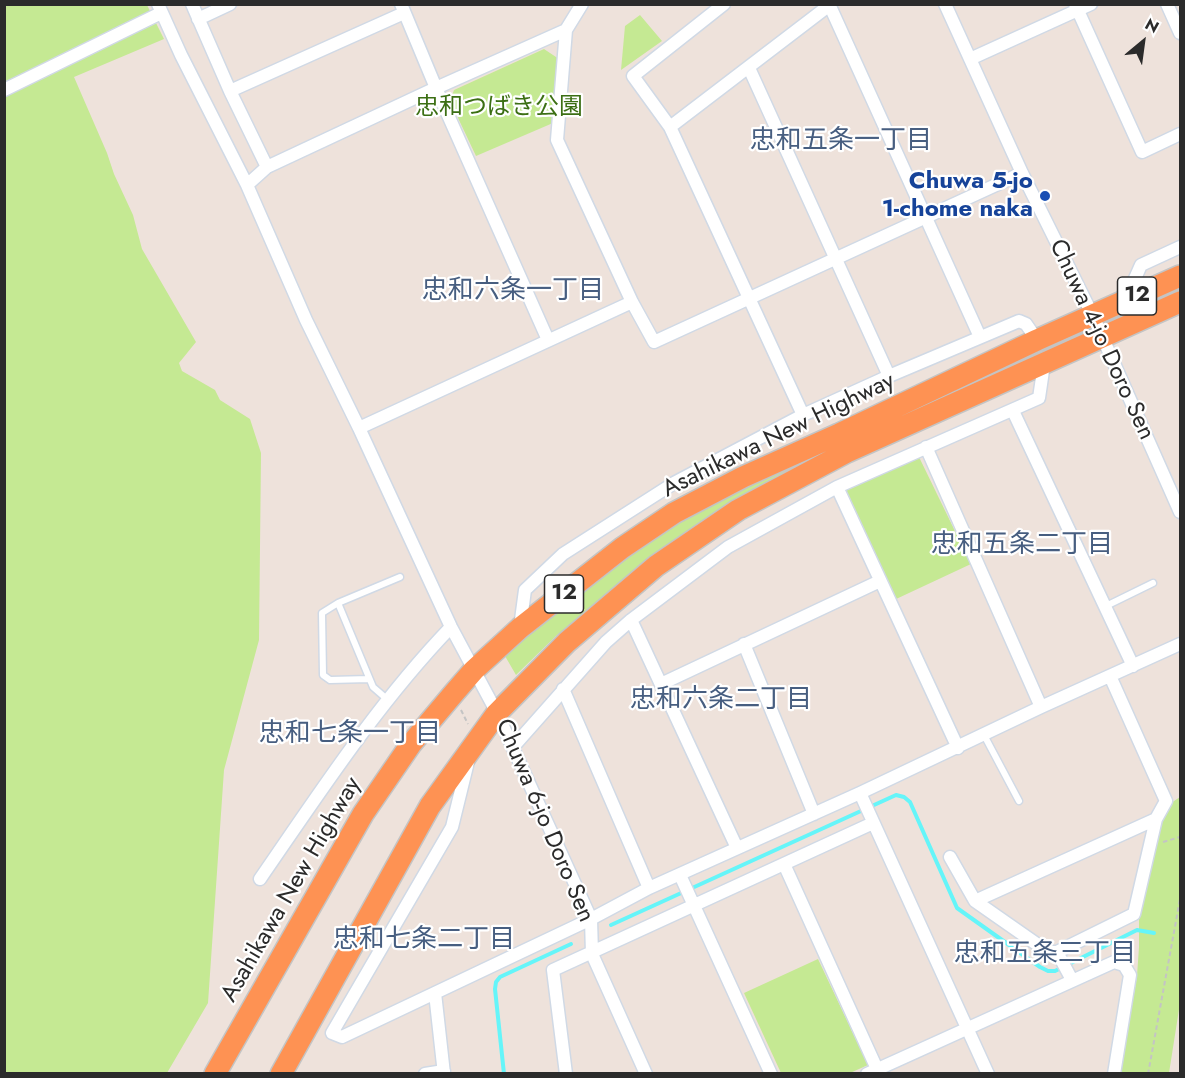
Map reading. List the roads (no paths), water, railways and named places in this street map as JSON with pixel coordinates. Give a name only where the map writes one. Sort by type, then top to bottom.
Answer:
[{"type":"highway","name":"Asahikawa New Highway","points":[[215,1074],[363,814],[411,744],[454,693],[474,670],[520,628],[622,548],[674,513],[743,477],[1180,276]]},
{"type":"highway","name":"Asahikawa New Highway","points":[[281,1074],[430,806],[497,713],[567,642],[657,566],[738,510],[847,452],[1180,302]]},
{"type":"street","points":[[192,4],[230,92],[267,167]]},
{"type":"street","points":[[198,19],[230,4]]},
{"type":"street","points":[[582,4],[566,30],[557,140],[632,302],[654,342],[1022,173]]},
{"type":"street","points":[[724,4],[633,76],[670,127],[803,415]]},
{"type":"street","name":"Chuwa 4-jo Doro Sen","points":[[945,4],[1022,173],[1093,316],[1180,512]]},
{"type":"street","points":[[970,59],[1076,8],[1091,4]]},
{"type":"street","points":[[1167,4],[1180,33]]},
{"type":"street","points":[[670,127],[830,5],[980,337]]},
{"type":"street","points":[[230,92],[402,8],[435,88],[548,340]]},
{"type":"street","points":[[1076,8],[1142,152],[1180,134]]},
{"type":"street","points":[[4,90],[159,9]]},
{"type":"street","name":"Chuwa 6-jo Doro Sen","points":[[159,9],[247,185],[306,320],[451,627],[513,747],[591,919],[592,954],[646,1074]]},
{"type":"street","points":[[247,185],[267,167],[435,88],[566,30]]},
{"type":"street","points":[[749,68],[889,376]]},
{"type":"street","points":[[1124,302],[1141,265],[1180,247]]},
{"type":"street","points":[[359,428],[632,302]]},
{"type":"street","points":[[520,628],[525,590],[563,554],[674,483],[803,415],[1019,321],[1026,324],[1037,340]]},
{"type":"street","points":[[513,747],[606,642],[631,620],[728,547],[837,487],[1039,398],[1044,364]]},
{"type":"street","points":[[1013,411],[1133,666]]},
{"type":"street","points":[[926,447],[1041,707]]},
{"type":"street","points":[[837,487],[958,748]]},
{"type":"street","points":[[661,684],[880,581]]},
{"type":"street","points":[[631,620],[737,848]]},
{"type":"street","points":[[260,879],[359,737],[423,656],[451,627]]},
{"type":"street","points":[[744,644],[814,814]]},
{"type":"street","points":[[566,1074],[553,970],[592,954],[691,901],[784,864],[958,748],[1041,707],[1180,644]]},
{"type":"street","points":[[784,864],[872,1071],[966,1028],[1064,966],[1134,914],[1156,819],[1166,801],[1110,676]]},
{"type":"street","points":[[563,689],[649,888]]},
{"type":"street","points":[[474,746],[452,826],[332,1033],[342,1037],[591,919],[649,888],[681,880],[737,848],[814,814],[866,808]]},
{"type":"street","points":[[866,808],[988,1074]]},
{"type":"street","points":[[975,901],[1156,819]]},
{"type":"street","points":[[950,857],[975,901],[1048,952],[1064,966],[1114,962],[1124,965],[1130,975],[1113,1074]]},
{"type":"street","points":[[681,880],[771,1074]]},
{"type":"street","points":[[425,1074],[444,1072],[435,993]]},
{"type":"lane","points":[[369,679],[330,680],[322,675],[322,613],[338,603],[400,577]]},
{"type":"lane","points":[[1105,607],[1152,583]]},
{"type":"lane","points":[[338,603],[373,687],[388,700]]},
{"type":"lane","points":[[984,735],[1019,801]]},
{"type":"waterway","points":[[611,925],[896,795],[910,802],[957,908],[1040,967],[1048,971],[1055,971],[1137,930],[1154,933]]},
{"type":"waterway","points":[[504,1074],[496,982],[500,977],[571,944]]},
{"type":"place","name":"Chuwa 5-jo 1-chome naka","points":[[1045,196]]},
{"type":"district","name":"忠和五条一丁目","points":[[841,142]]},
{"type":"district","name":"忠和六条一丁目","points":[[513,292]]},
{"type":"district","name":"忠和五条二丁目","points":[[1022,546]]},
{"type":"district","name":"忠和六条二丁目","points":[[721,701]]},
{"type":"district","name":"忠和七条一丁目","points":[[350,735]]},
{"type":"district","name":"忠和七条二丁目","points":[[424,941]]},
{"type":"district","name":"忠和五条三丁目","points":[[1045,955]]},
{"type":"park label","name":"忠和つばき公園","points":[[499,108]]}]
